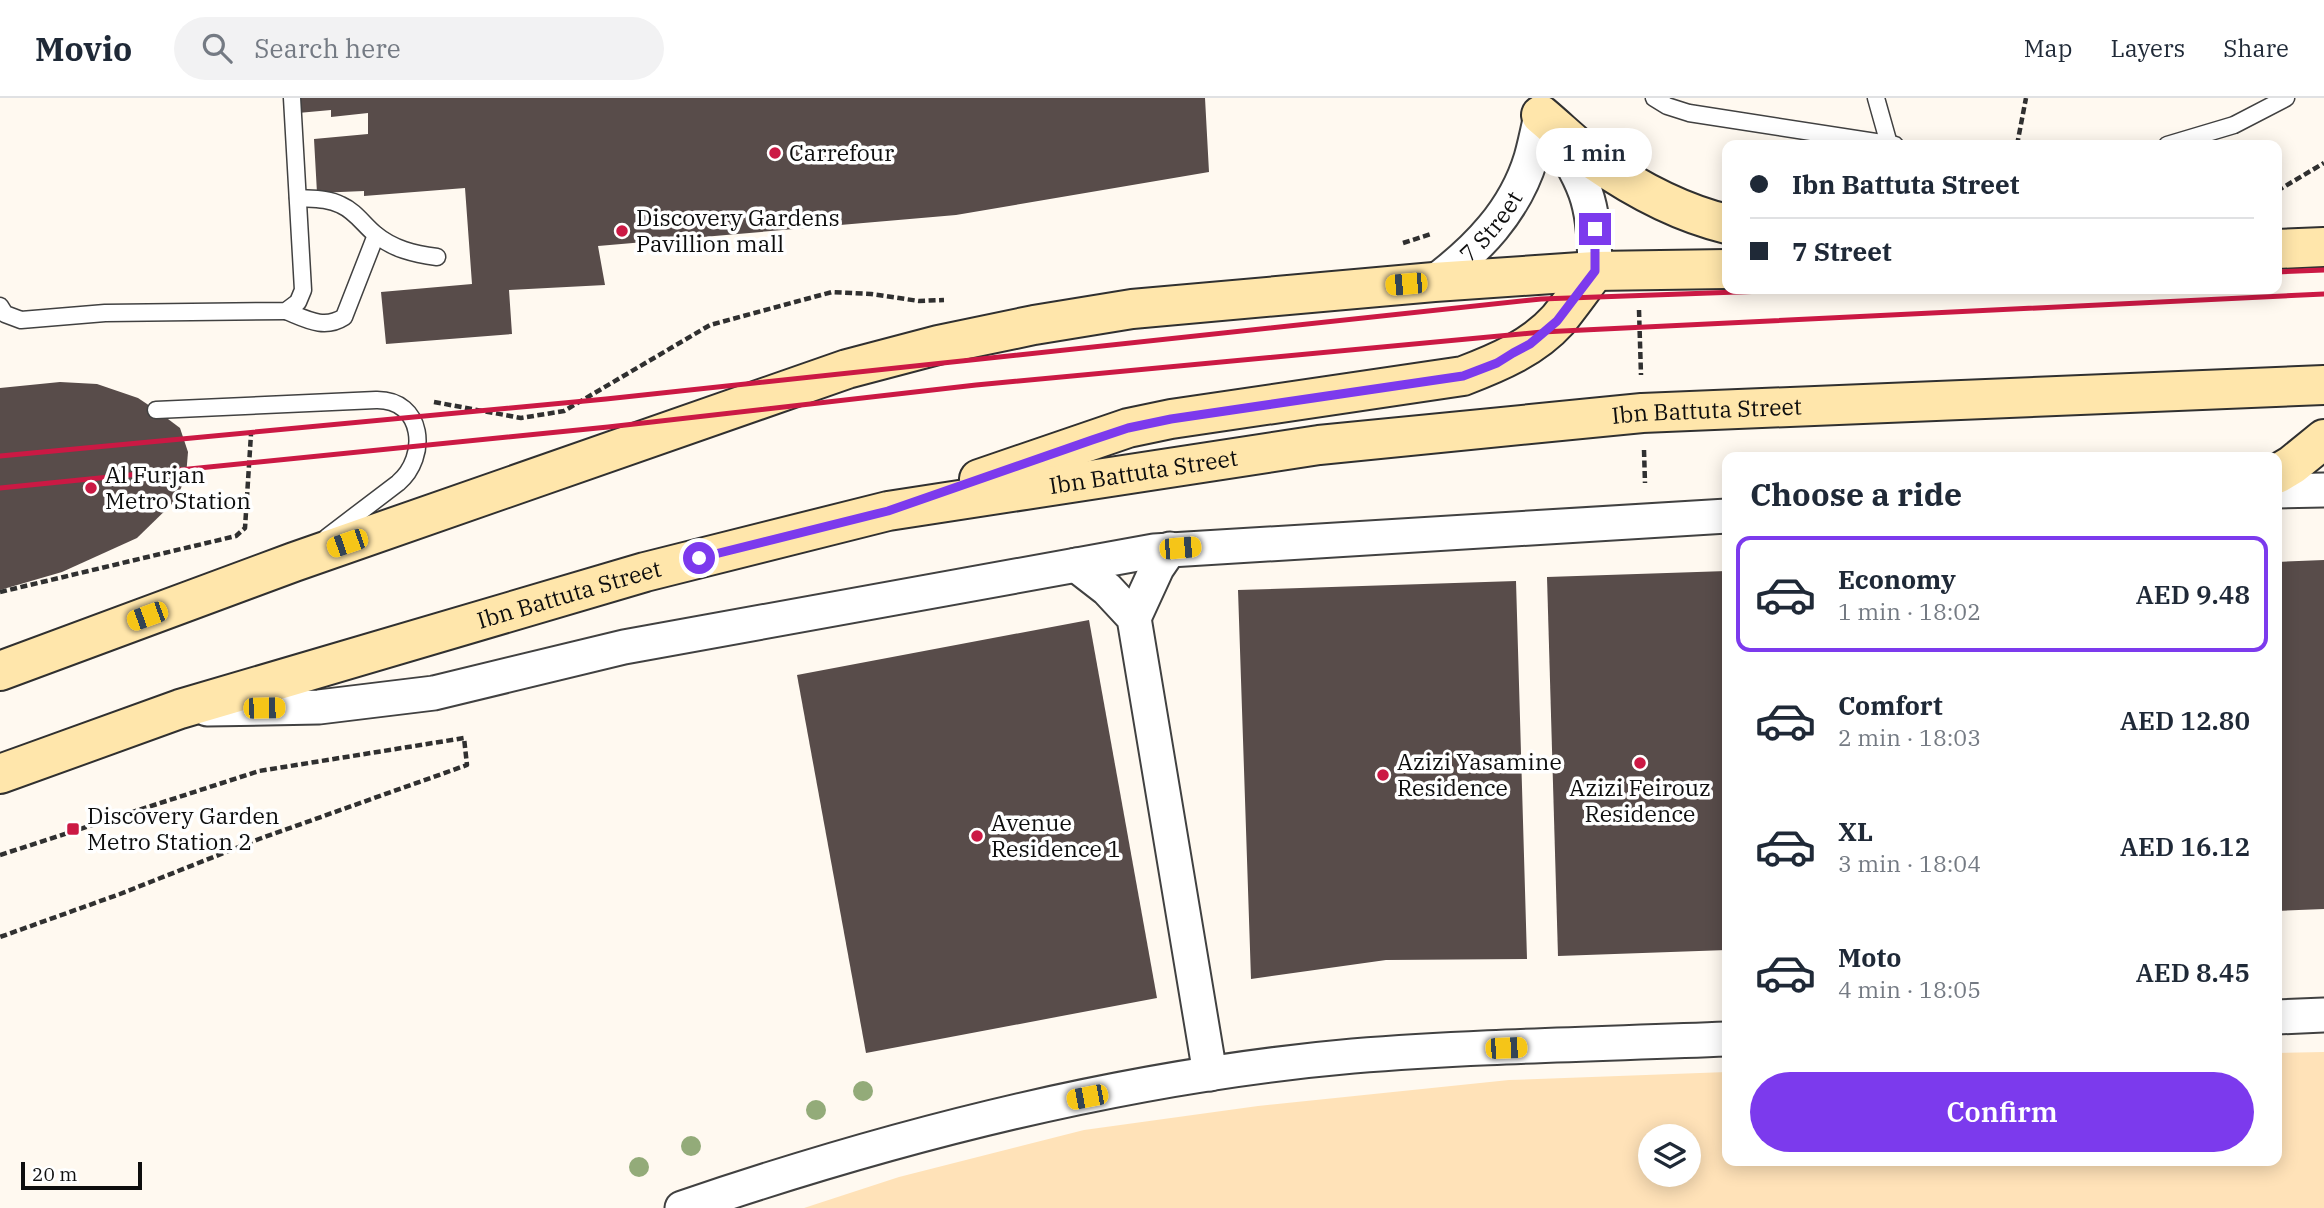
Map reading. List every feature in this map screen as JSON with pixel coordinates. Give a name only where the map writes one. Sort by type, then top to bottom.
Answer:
[{"type":"main road","points":[[1535,106],[1595,160],[1653,195],[1722,223]]},
{"type":"main road","points":[[2282,249],[2324,247]]},
{"type":"main road","points":[[0,671],[295,562],[847,369],[938,345],[1034,325],[1132,309],[1434,282],[1595,271],[1722,269]]},
{"type":"main road","points":[[888,511],[1128,428],[1171,419],[1463,376],[1497,363],[1530,344],[1557,321],[1595,271]]},
{"type":"main road","name":"Ibn Battuta Street","points":[[0,774],[180,709],[645,572],[888,511],[1283,450],[1642,413],[2324,385]]},
{"type":"main road","points":[[2282,471],[2324,439]]},
{"type":"street","points":[[1535,106],[1584,183],[1595,229],[1595,271]]},
{"type":"street","name":"7 Street","points":[[1434,282],[1464,260],[1490,233],[1511,203],[1530,160],[1535,106]]},
{"type":"street","points":[[2282,491],[2324,490]]},
{"type":"street","points":[[180,709],[319,707],[434,694],[624,647],[1170,549],[1722,516]]},
{"type":"street","points":[[1134,618],[1157,568],[1170,549]]},
{"type":"street","points":[[1076,565],[1107,589],[1134,618],[1210,1074]]},
{"type":"street","points":[[2282,1017],[2324,1015]]},
{"type":"street","points":[[682,1208],[768,1179],[901,1141],[1045,1106],[1210,1074],[1364,1055],[1722,1039]]},
{"type":"lane","points":[[286,311],[298,302],[303,290],[292,98]]},
{"type":"lane","points":[[1654,98],[1667,106],[1689,113],[1863,140]]},
{"type":"lane","points":[[1876,98],[1888,140]]},
{"type":"lane","points":[[2184,140],[2234,125],[2286,98]]},
{"type":"lane","points":[[298,198],[332,201],[342,205],[376,235],[395,246],[415,254],[437,257]]},
{"type":"lane","points":[[0,306],[5,314],[21,320],[105,313],[286,311],[326,324],[336,323],[344,317],[376,235]]},
{"type":"lane","points":[[156,410],[386,400],[406,410],[413,421],[418,448],[415,463],[408,475],[295,562]]},
{"type":"path","points":[[2018,140],[2026,98]]},
{"type":"path","points":[[2282,188],[2324,163]]},
{"type":"path","points":[[1395,245],[1435,233]]},
{"type":"path","points":[[425,400],[521,418],[564,411],[710,325],[779,305],[832,292],[872,294],[919,301],[957,300]]},
{"type":"path","points":[[0,593],[236,536],[245,528],[253,420],[278,404]]},
{"type":"path","points":[[0,855],[259,771],[464,738],[467,765],[259,839],[120,894],[0,937]]},
{"type":"sand","points":[[2324,1052],[2324,1208],[804,1208],[899,1177],[1084,1130],[1258,1106],[1509,1080],[1722,1072],[1722,1166],[2282,1166],[2282,1053]]},
{"type":"building","name":"Discovery Gardens Pavillion mall","points":[[297,98],[1205,98],[1209,172],[956,215],[598,246],[605,285],[509,290],[512,334],[386,344],[381,292],[472,284],[465,188],[364,196],[364,191],[317,193],[314,139],[368,134],[368,113],[331,117],[331,110],[298,113]]},
{"type":"building","name":"Al Furjan Metro Station","points":[[60,382],[97,384],[138,398],[156,410],[180,428],[188,452],[186,476],[176,500],[137,538],[62,572],[0,590],[0,388]]},
{"type":"building","points":[[2324,560],[2324,909],[2282,911],[2282,562]]},
{"type":"building","name":"Azizi Feirouz Residence","points":[[1722,571],[1722,950],[1558,956],[1547,577]]},
{"type":"building","name":"Azizi Yasamine Residence","points":[[1516,581],[1527,959],[1386,960],[1251,979],[1238,590]]},
{"type":"building","name":"Avenue Residence 1","points":[[1089,620],[1157,998],[866,1053],[797,675]]},
{"type":"railway","points":[[2282,272],[2324,270]]},
{"type":"railway","points":[[0,456],[606,399],[1541,299],[1722,293]]},
{"type":"railway","points":[[0,488],[608,427],[976,385],[1542,332],[2324,294]]},
{"type":"place","name":"Carrefour","points":[[775,153]]},
{"type":"place","name":"Discovery Gardens Pavillion mall","points":[[622,231]]},
{"type":"place","name":"Al Furjan Metro Station","points":[[91,488]]},
{"type":"place","name":"Azizi Feirouz Residence","points":[[1640,763]]},
{"type":"place","name":"Azizi Yasamine Residence","points":[[1383,775]]},
{"type":"place","name":"Discovery Garden Metro Station 2","points":[[73,829]]},
{"type":"place","name":"Avenue Residence 1","points":[[977,836]]},
{"type":"route","points":[[699,558],[888,511],[1128,428],[1171,419],[1463,376],[1497,363],[1530,344],[1557,321],[1595,271],[1595,229]]}]
